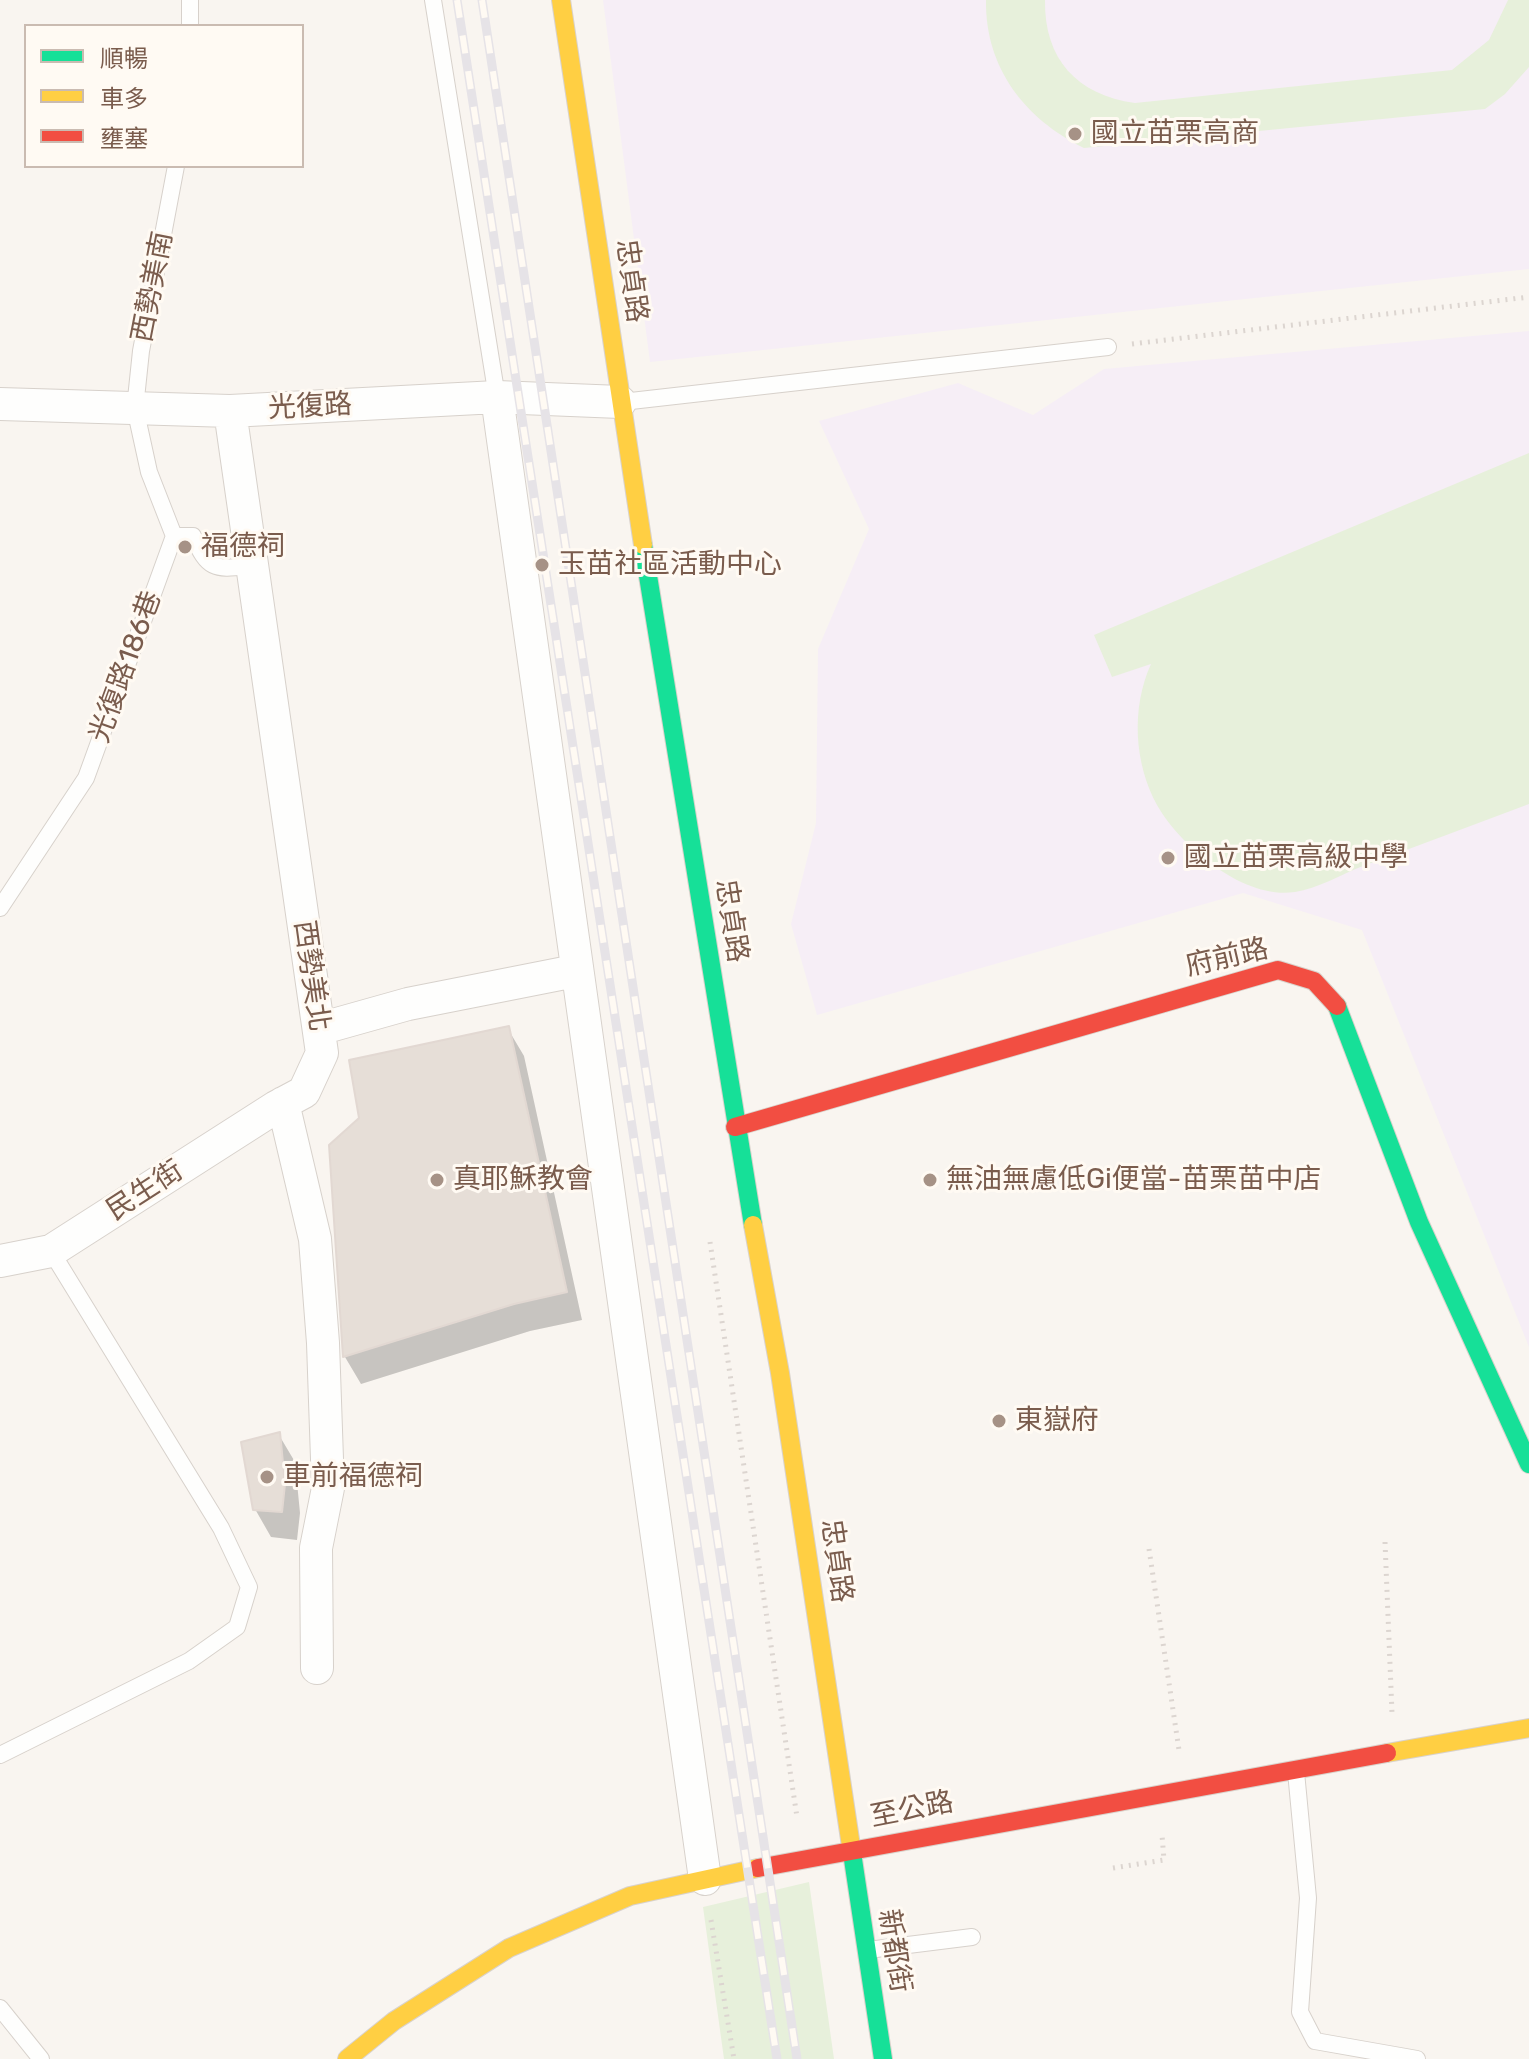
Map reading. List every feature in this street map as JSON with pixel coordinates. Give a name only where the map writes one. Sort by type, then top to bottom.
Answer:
[{"type":"street","name":"忠貞路","points":[[561,0],[620,402],[735,1127],[780,1373],[851,1851]]},
{"type":"street","name":"光復路","points":[[0,404],[230,411],[497,397],[620,402]]},
{"type":"street","points":[[497,397],[575,971],[705,1879]]},
{"type":"street","name":"西勢美北","points":[[230,411],[322,1053],[304,1092],[283,1103]]},
{"type":"street","name":"府前路","points":[[735,1127],[1278,970],[1314,981],[1336,1003],[1419,1222],[1529,1464]]},
{"type":"street","points":[[319,1029],[408,1004],[575,971]]},
{"type":"street","points":[[283,1103],[315,1239],[323,1343],[328,1488],[316,1548],[317,1668]]},
{"type":"street","name":"民生街","points":[[0,1261],[51,1251],[283,1103]]},
{"type":"street","name":"至公路","points":[[347,2059],[394,2021],[509,1948],[630,1896],[851,1851],[1529,1728]]},
{"type":"street","name":"新都街","points":[[851,1851],[883,2059]]},
{"type":"lane","points":[[190,0],[190,24]]},
{"type":"lane","points":[[433,0],[497,397]]},
{"type":"lane","name":"西勢美南","points":[[135,408],[141,351],[176,168]]},
{"type":"lane","points":[[620,402],[1108,347]]},
{"type":"lane","points":[[135,408],[149,472],[174,536],[193,536],[203,560],[218,569],[253,566]]},
{"type":"lane","name":"光復路186巷","points":[[0,908],[86,778],[174,536]]},
{"type":"lane","points":[[0,1755],[189,1661],[237,1627],[249,1587],[221,1528],[51,1251]]},
{"type":"lane","points":[[1296,1772],[1308,1898],[1300,2012],[1315,2041],[1417,2059]]},
{"type":"lane","points":[[866,1950],[972,1937]]},
{"type":"lane","points":[[0,2008],[41,2059]]},
{"type":"path","points":[[1108,347],[1529,297]]},
{"type":"path","points":[[1385,1542],[1393,1754]]},
{"type":"path","points":[[1149,1549],[1185,1790]]},
{"type":"path","points":[[1113,1868],[1164,1860],[1159,1794]]},
{"type":"path","points":[[705,1879],[734,2059]]},
{"type":"shaded area","name":"國立苗栗高商","points":[[603,0],[1529,0],[1529,269],[650,362]]},
{"type":"shaded area","name":"國立苗栗高級中學","points":[[1529,331],[1529,1347],[1362,930],[1243,893],[817,1015],[791,924],[816,823],[818,649],[869,529],[819,421],[958,383],[1033,415],[1104,369]]},
{"type":"green space","points":[[986,0],[1045,0],[1050,40],[1068,71],[1096,92],[1135,103],[1452,70],[1489,40],[1508,0],[1529,0],[1529,67],[1505,94],[1485,109],[1084,148],[1044,122],[1012,89],[993,48]]},
{"type":"green space","points":[[1529,453],[1529,804],[1363,866],[1321,885],[1295,892],[1255,888],[1235,879],[1197,853],[1167,821],[1149,789],[1144,771],[1138,717],[1151,664],[1112,677],[1094,635]]},
{"type":"green space","points":[[809,1882],[834,2059],[724,2059],[703,1907]]},
{"type":"building","name":"真耶穌教會","points":[[509,1026],[567,1292],[514,1304],[343,1357],[329,1145],[359,1118],[349,1060]]},
{"type":"building","name":"車前福德祠","points":[[280,1432],[285,1484],[282,1512],[253,1510],[241,1442]]},
{"type":"railway","points":[[457,0],[777,2059]]},
{"type":"railway","points":[[482,0],[797,2059]]},
{"type":"traffic: fast","points":[[643,545],[753,1225]]},
{"type":"traffic: fast","points":[[1337,1006],[1419,1222],[1529,1464]]},
{"type":"traffic: fast","points":[[851,1846],[883,2059]]},
{"type":"traffic: slow","points":[[561,0],[643,545]]},
{"type":"traffic: slow","points":[[753,1225],[780,1373],[851,1846]]},
{"type":"traffic: slow","points":[[1387,1753],[1529,1728]]},
{"type":"traffic: slow","points":[[347,2059],[394,2021],[509,1948],[630,1896],[758,1868]]},
{"type":"traffic: jam","points":[[735,1127],[1278,970],[1314,981],[1337,1006]]},
{"type":"traffic: jam","points":[[758,1868],[1387,1753]]},
{"type":"place","name":"國立苗栗高商","points":[[1075,134]]},
{"type":"place","name":"福德祠","points":[[185,547]]},
{"type":"place","name":"玉苗社區活動中心","points":[[542,565]]},
{"type":"place","name":"國立苗栗高級中學","points":[[1168,858]]},
{"type":"place","name":"真耶穌教會","points":[[437,1180]]},
{"type":"place","name":"無油無慮低Gi便當-苗栗苗中店","points":[[930,1180]]},
{"type":"place","name":"東嶽府","points":[[999,1421]]},
{"type":"place","name":"車前福德祠","points":[[267,1477]]}]
